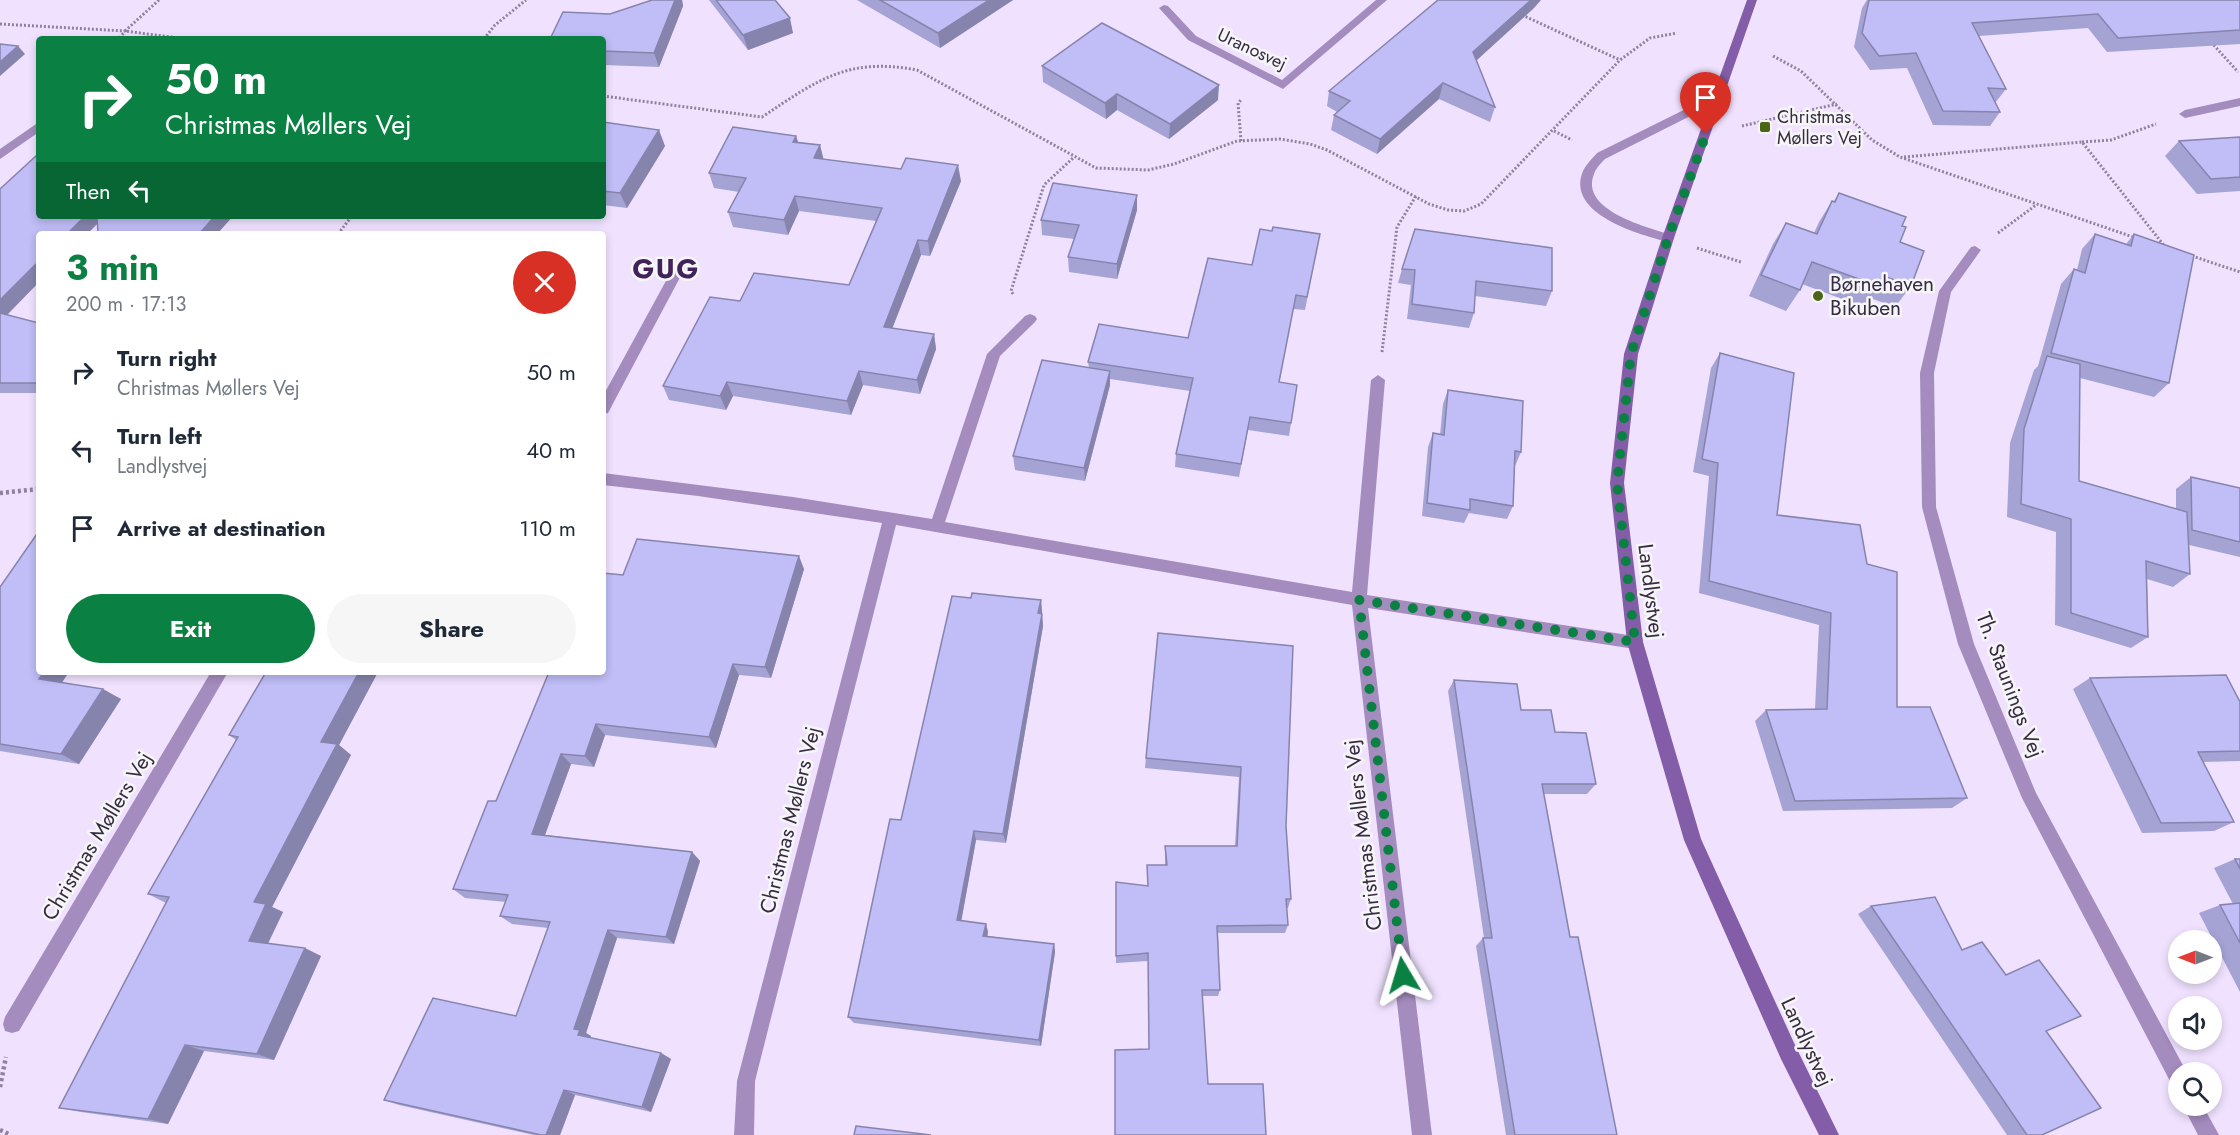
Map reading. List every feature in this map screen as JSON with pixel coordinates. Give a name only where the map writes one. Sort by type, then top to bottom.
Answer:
[{"type":"street","name":"Uranosvej","points":[[1164,8],[1192,38],[1283,85],[1382,0]]},
{"type":"street","name":"Landlystvej","points":[[1752,0],[1668,238],[1631,354],[1617,483],[1635,642],[1693,840],[1788,1052],[1829,1135]]},
{"type":"street","points":[[1668,238],[1622,223],[1605,214],[1593,203],[1586,186],[1588,172],[1601,156],[1720,96]]},
{"type":"street","points":[[2185,114],[2240,102]]},
{"type":"street","points":[[0,155],[36,128]]},
{"type":"street","name":"Th. Staunings Vej","points":[[1975,250],[1945,291],[1927,373],[1929,507],[1966,644],[2030,798],[2170,1062]]},
{"type":"street","points":[[606,403],[679,268]]},
{"type":"street","points":[[937,525],[994,354],[1030,319]]},
{"type":"street","name":"Christmas Møllers Vej","points":[[1378,380],[1359,600],[1422,1135]]},
{"type":"street","points":[[606,479],[704,489],[937,525],[1359,600],[1635,642]]},
{"type":"street","name":"Christmas Møllers Vej","points":[[744,1135],[746,1081],[891,518]]},
{"type":"street","name":"Christmas Møllers Vej","points":[[12,1024],[218,675]]},
{"type":"street","points":[[2199,1116],[2209,1135]]},
{"type":"path","points":[[121,36],[159,0]]},
{"type":"path","points":[[486,36],[495,25],[526,0]]},
{"type":"path","points":[[1512,10],[1620,60]]},
{"type":"path","points":[[0,24],[125,31],[162,36]]},
{"type":"path","points":[[606,96],[762,117],[823,78],[846,68],[892,63],[917,70],[1073,158],[1096,168],[1126,172],[1155,169],[1230,142],[1282,140],[1311,145],[1416,196],[1444,208],[1466,212],[1481,204],[1620,60],[1650,38],[1677,33]]},
{"type":"path","points":[[2208,39],[2240,74]]},
{"type":"path","points":[[1773,56],[1801,71],[1838,104],[1872,140],[1900,157],[2145,241]]},
{"type":"path","points":[[1241,141],[1238,103],[1267,76]]},
{"type":"path","points":[[1706,134],[1838,104]]},
{"type":"path","points":[[1900,157],[2112,140],[2185,114]]},
{"type":"path","points":[[2082,142],[2167,248],[2156,245]]},
{"type":"path","points":[[1030,319],[1011,291],[1044,185],[1073,158]]},
{"type":"path","points":[[1378,380],[1397,227],[1416,196]]},
{"type":"path","points":[[1975,250],[2036,204]]},
{"type":"path","points":[[340,231],[350,219]]},
{"type":"path","points":[[1668,238],[1741,262]]},
{"type":"path","points":[[2188,255],[2240,272]]},
{"type":"path","points":[[0,494],[36,489]]},
{"type":"path","points":[[0,1130],[11,1135]]},
{"type":"building","points":[[652,0],[675,0],[654,53],[606,51],[606,36],[551,36],[563,12],[610,14]]},
{"type":"building","points":[[716,0],[775,0],[790,18],[743,35]]},
{"type":"building","points":[[880,0],[989,0],[938,33]]},
{"type":"building","points":[[1438,0],[1531,0],[1473,52],[1495,107],[1443,83],[1380,139],[1334,115],[1350,101],[1329,91]]},
{"type":"building","points":[[1869,0],[2240,0],[2240,30],[2118,38],[2098,14],[1972,23],[2006,89],[1988,88],[2000,112],[1943,111],[1916,53],[1879,56],[1862,33]]},
{"type":"building","points":[[1102,23],[1219,85],[1170,124],[1117,94],[1105,103],[1042,66]]},
{"type":"building","points":[[0,44],[18,46],[0,62]]},
{"type":"building","points":[[606,122],[659,130],[620,193],[606,191]]},
{"type":"building","points":[[733,127],[796,136],[793,142],[820,145],[814,158],[901,169],[906,158],[958,165],[928,241],[918,240],[884,327],[934,334],[917,380],[859,371],[847,401],[727,382],[720,396],[663,386],[710,297],[740,301],[754,273],[849,285],[882,208],[795,196],[784,220],[728,212],[746,178],[709,173]]},
{"type":"building","points":[[2240,137],[2240,177],[2211,179],[2179,141]]},
{"type":"building","points":[[36,156],[36,219],[82,219],[70,231],[36,231],[36,264],[0,300],[0,189]]},
{"type":"building","points":[[1053,183],[1137,195],[1117,264],[1068,257],[1079,225],[1041,220]]},
{"type":"building","points":[[1839,193],[1906,217],[1902,226],[1906,227],[1900,242],[1924,251],[1911,286],[1886,277],[1881,287],[1812,262],[1800,290],[1761,275],[1786,223],[1817,234],[1832,201],[1835,202]]},
{"type":"building","points":[[97,219],[212,219],[202,231],[98,231]]},
{"type":"building","points":[[1273,227],[1320,234],[1307,297],[1296,295],[1279,382],[1297,385],[1291,423],[1250,417],[1241,464],[1176,454],[1193,378],[1088,362],[1099,324],[1188,338],[1208,258],[1252,265],[1260,229],[1272,231]]},
{"type":"building","points":[[1415,229],[1552,248],[1552,291],[1476,281],[1474,313],[1412,304],[1415,270],[1402,269]]},
{"type":"building","points":[[2095,234],[2131,246],[2134,234],[2194,255],[2169,383],[2051,353],[2074,269],[2085,273]]},
{"type":"building","points":[[0,313],[36,322],[36,383],[0,383]]},
{"type":"building","points":[[1720,353],[1794,373],[1777,515],[1860,525],[1867,564],[1897,572],[1897,707],[1930,707],[1967,798],[1795,801],[1766,710],[1827,709],[1831,613],[1709,581],[1718,463],[1702,459]]},
{"type":"building","points":[[2047,356],[2080,364],[2079,481],[2187,512],[2190,574],[2146,561],[2148,637],[2071,613],[2071,519],[2021,504],[2024,429]]},
{"type":"building","points":[[1042,360],[1110,371],[1084,468],[1013,456]]},
{"type":"building","points":[[1448,390],[1523,401],[1521,452],[1515,451],[1513,506],[1470,499],[1470,510],[1427,503],[1433,433],[1444,435]]},
{"type":"building","points":[[2191,477],[2240,488],[2240,542],[2192,530]]},
{"type":"building","points":[[36,535],[36,675],[42,675],[39,679],[103,689],[61,754],[0,744],[0,587]]},
{"type":"building","points":[[637,539],[799,556],[765,667],[733,664],[709,737],[596,724],[585,756],[561,754],[532,834],[692,852],[666,937],[608,930],[574,1029],[580,1030],[578,1035],[661,1053],[642,1107],[564,1090],[546,1135],[541,1135],[384,1100],[433,998],[516,1016],[550,922],[500,916],[508,895],[453,889],[488,801],[496,801],[548,675],[606,675],[606,573],[623,575]]},
{"type":"building","points":[[972,593],[1041,600],[1038,613],[1042,614],[1003,834],[974,831],[957,920],[986,924],[983,936],[1054,944],[1039,1040],[848,1017],[890,819],[901,820],[952,596],[971,598]]},
{"type":"building","points":[[1158,633],[1293,646],[1286,826],[1291,899],[1286,899],[1288,925],[1217,926],[1220,990],[1202,990],[1208,1084],[1263,1084],[1266,1135],[1115,1135],[1115,1050],[1149,1049],[1148,953],[1116,956],[1116,882],[1148,886],[1147,865],[1167,865],[1165,846],[1237,846],[1241,767],[1146,758]]},
{"type":"building","points":[[264,675],[357,675],[321,742],[337,744],[254,902],[266,904],[249,941],[305,948],[257,1054],[185,1045],[148,1119],[59,1108],[169,897],[148,894],[238,737],[229,735]]},
{"type":"building","points":[[2226,675],[2240,702],[2240,751],[2198,752],[2234,822],[2161,823],[2090,678]]},
{"type":"building","points":[[1454,680],[1517,684],[1521,710],[1551,710],[1555,732],[1586,733],[1596,784],[1542,784],[1570,937],[1578,937],[1617,1135],[1515,1135],[1483,938],[1492,938]]},
{"type":"building","points":[[2235,859],[2240,859],[2240,869]]},
{"type":"building","points":[[1935,897],[1962,950],[1982,942],[2006,975],[2039,960],[2081,1016],[2046,1031],[2101,1108],[2042,1135],[2027,1135],[1871,906]]},
{"type":"building","points":[[2240,903],[2240,943],[2220,905]]},
{"type":"building","points":[[856,1126],[931,1135],[854,1135]]},
{"type":"place","name":"Christmas Møllers Vej","points":[[1765,127]]},
{"type":"place","name":"Børnehaven Bikuben","points":[[1818,296]]},
{"type":"district","name":"GUG","points":[[666,268]]},
{"type":"route","points":[[1403,975],[1359,600],[1635,642],[1617,483],[1631,354],[1668,238],[1706,134]]}]
